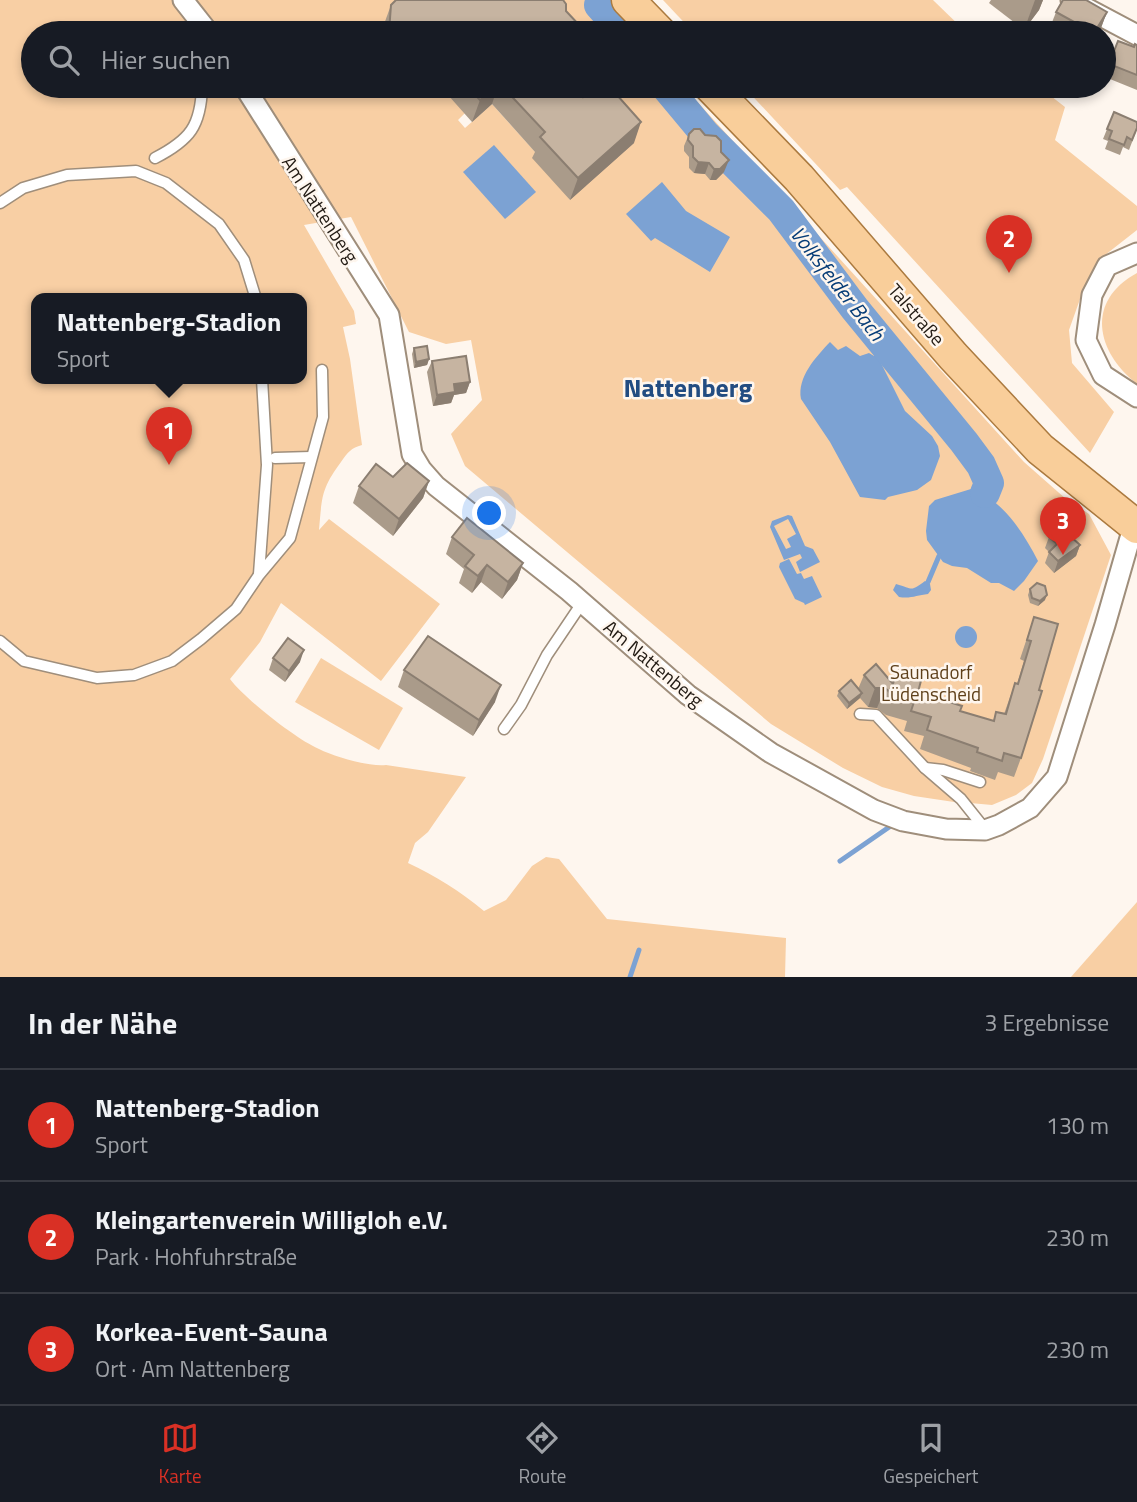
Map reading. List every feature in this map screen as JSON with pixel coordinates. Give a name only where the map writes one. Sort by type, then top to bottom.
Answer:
[{"type":"main road","points":[[628,0],[648,21]]},
{"type":"main road","name":"Talstraße","points":[[722,98],[799,178],[953,356],[1032,440],[1078,482],[1136,521]]},
{"type":"street","points":[[183,0],[199,21]]},
{"type":"street","points":[[1071,0],[1111,21]]},
{"type":"street","points":[[1116,24],[1137,35]]},
{"type":"street","name":"Am Nattenberg","points":[[252,98],[389,315],[412,454],[421,469],[436,486],[582,603],[688,695],[771,753],[808,771],[874,810],[903,821],[946,829],[985,830],[1030,808],[1057,777],[1136,521]]},
{"type":"street","points":[[1137,253],[1107,266],[1092,295],[1086,340],[1103,375],[1137,397]]},
{"type":"lane","points":[[155,159],[188,138],[200,112],[201,98]]},
{"type":"lane","points":[[0,203],[23,188],[67,175],[136,171],[166,183],[219,224],[244,260],[254,293]]},
{"type":"lane","points":[[0,642],[24,662],[96,678],[134,675],[172,661],[201,639],[236,609],[289,538],[323,417],[321,370]]},
{"type":"lane","points":[[259,575],[267,465],[262,384]]},
{"type":"lane","points":[[275,458],[312,457]]},
{"type":"lane","points":[[504,729],[521,705],[547,655],[582,603]]},
{"type":"lane","points":[[860,714],[876,715],[925,768],[961,799],[985,830]]},
{"type":"lane","points":[[925,768],[943,770],[980,782]]},
{"type":"green space","name":"Saunadorf Lüdenscheid","points":[[0,0],[412,0],[389,21],[21,21],[21,98],[451,98],[472,106],[458,120],[465,128],[492,104],[537,154],[570,200],[549,98],[694,98],[1024,462],[1066,499],[1089,514],[1111,555],[1043,759],[1032,783],[1016,795],[992,805],[970,803],[966,796],[954,802],[914,796],[882,787],[843,768],[771,724],[465,466],[451,434],[482,400],[471,340],[446,344],[409,332],[351,217],[304,225],[354,311],[356,324],[343,327],[362,445],[348,453],[334,471],[322,501],[319,530],[329,519],[440,604],[381,681],[281,603],[260,642],[230,679],[272,718],[309,744],[326,752],[362,763],[466,777],[428,832],[415,843],[408,863],[447,884],[484,911],[506,900],[532,866],[546,857],[559,859],[607,919],[786,938],[785,977],[0,977]]},
{"type":"green space","points":[[516,0],[604,0],[624,21],[542,21]]},
{"type":"green space","points":[[663,0],[933,0],[955,21],[683,21]]},
{"type":"green space","points":[[754,98],[1053,98],[1065,107],[1055,140],[1137,206],[1137,230],[1100,259],[1084,288],[1069,330],[1072,363],[1114,412],[1090,453],[847,187],[840,190]]},
{"type":"green space","points":[[1137,273],[1137,384],[1112,357],[1102,327],[1103,312],[1109,298],[1120,284]]},
{"type":"green space","points":[[321,658],[403,708],[379,750],[295,702]]},
{"type":"green space","points":[[1137,902],[1137,977],[1071,977]]},
{"type":"water","points":[[494,145],[536,192],[505,219],[463,172]]},
{"type":"water","points":[[662,182],[686,211],[730,237],[710,272],[655,238],[651,241],[626,214]]},
{"type":"water","points":[[830,342],[838,350],[846,346],[860,356],[869,353],[877,355],[905,411],[932,436],[938,446],[940,456],[931,480],[917,490],[885,500],[860,497],[830,442],[801,399],[805,375]]},
{"type":"water","points":[[971,489],[992,500],[1002,509],[1026,539],[1038,561],[1014,591],[999,583],[991,583],[967,568],[943,562],[927,540],[929,506],[935,500]]},
{"type":"water","points":[[792,516],[805,546],[813,549],[820,562],[800,572],[796,562],[802,558],[800,554],[784,560],[770,527],[772,521]],"holes":[[[788,519],[796,534],[787,539],[791,547],[786,549],[774,526]]]},
{"type":"water","points":[[789,559],[797,574],[801,573],[804,579],[812,576],[822,597],[805,605],[795,599],[779,567],[780,563]]},
{"type":"water","points":[[925,581],[930,584],[931,590],[928,594],[899,597],[893,590],[896,584],[912,588]]},
{"type":"water","points":[[966,626],[974,629],[977,637],[974,645],[966,648],[958,645],[955,637],[958,629]]},
{"type":"building","points":[[396,0],[563,0],[566,11],[575,21],[390,21],[391,5]]},
{"type":"building","points":[[1063,0],[1086,0],[1107,12],[1101,21],[1072,21],[1056,12]]},
{"type":"building","points":[[1118,41],[1134,47],[1137,45],[1137,75],[1116,67]]},
{"type":"building","points":[[513,98],[620,98],[641,122],[578,178],[540,137],[545,132]]},
{"type":"building","points":[[1114,112],[1137,122],[1132,140],[1127,137],[1124,145],[1109,139],[1112,131],[1107,129]]},
{"type":"building","points":[[694,129],[700,129],[705,135],[716,136],[721,141],[721,152],[729,160],[720,169],[714,169],[709,163],[698,162],[693,157],[693,146],[688,140]]},
{"type":"building","points":[[427,346],[429,359],[416,362],[414,348]]},
{"type":"building","points":[[466,356],[470,382],[454,384],[455,392],[437,395],[432,361]]},
{"type":"building","points":[[407,463],[429,481],[399,519],[359,486],[376,464],[393,477]]},
{"type":"building","points":[[467,518],[523,563],[508,582],[487,565],[478,576],[465,566],[474,555],[452,537]]},
{"type":"building","points":[[1060,527],[1080,545],[1058,561],[1049,552],[1057,544],[1049,537]]},
{"type":"building","points":[[1037,583],[1045,586],[1047,595],[1040,601],[1032,598],[1030,589]]},
{"type":"building","points":[[1034,617],[1058,624],[1039,690],[1042,691],[1021,758],[1004,753],[1002,761],[977,752],[978,748],[927,730],[931,717],[911,711],[914,702],[893,695],[885,688],[875,688],[864,675],[876,664],[893,684],[897,669],[922,677],[918,692],[962,706],[960,711],[994,721],[996,712],[1006,714],[1015,683],[1018,684],[1031,641],[1027,640]]},
{"type":"building","points":[[428,636],[501,685],[479,720],[404,670]]},
{"type":"building","points":[[288,638],[304,650],[289,671],[273,658]]},
{"type":"building","points":[[851,680],[862,693],[849,703],[839,691]]},
{"type":"waterway","name":"Volksfelder Bach","points":[[599,5],[613,21]]},
{"type":"waterway","name":"Volksfelder Bach","points":[[675,98],[705,134],[781,210],[855,309],[964,442],[981,465],[989,483],[985,493]]},
{"type":"waterway","points":[[928,582],[939,556]]},
{"type":"waterway","points":[[840,861],[895,823]]},
{"type":"waterway","points":[[630,977],[639,950]]},
{"type":"place","name":"Kleingartenverein Willigloh e.V.","points":[[1009,273]]},
{"type":"place","name":"Nattenberg-Stadion","points":[[169,465]]},
{"type":"place","name":"Korkea-Event-Sauna","points":[[1063,555]]},
{"type":"district","name":"Nattenberg","points":[[688,387]]}]
